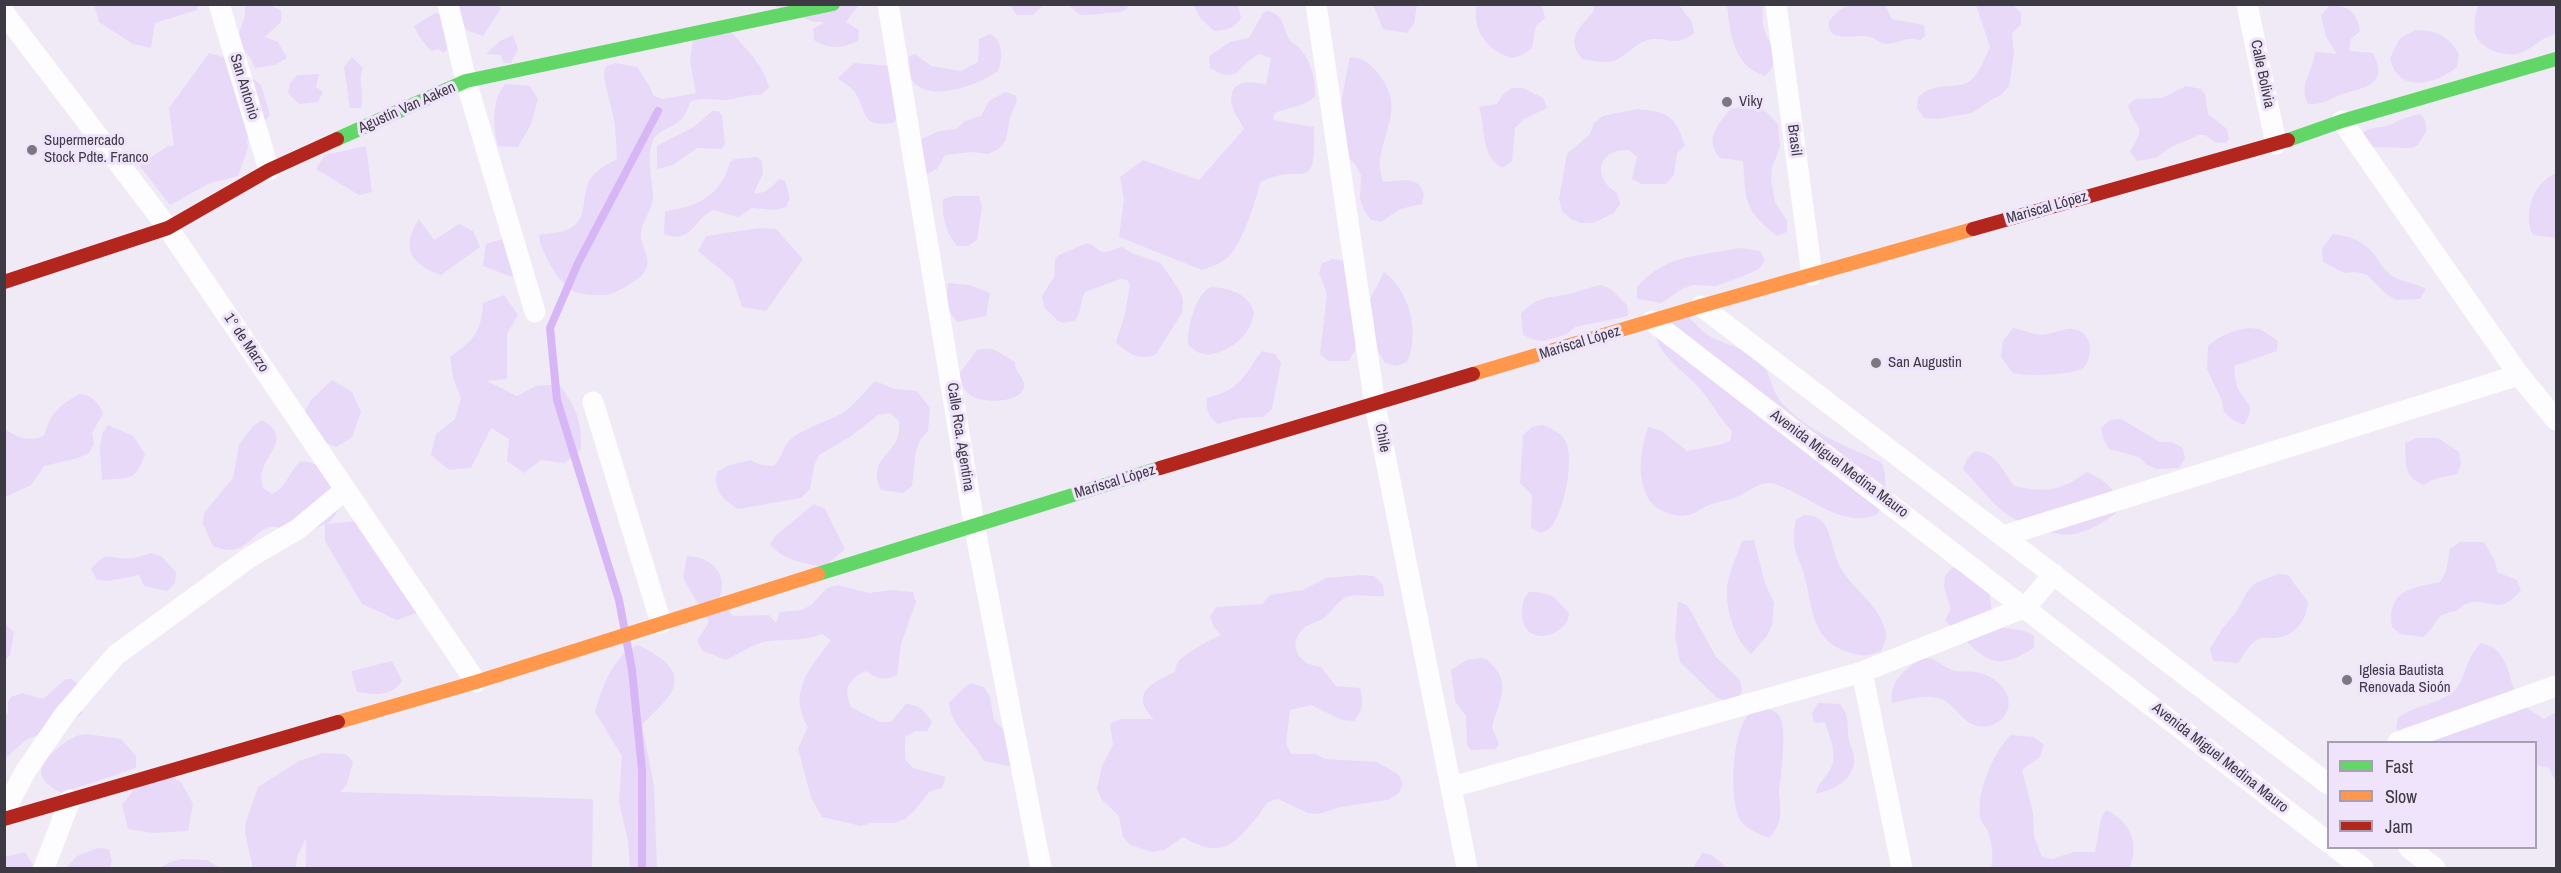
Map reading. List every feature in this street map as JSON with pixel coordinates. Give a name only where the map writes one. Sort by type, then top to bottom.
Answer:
[{"type":"street","name":"San Antonio","points":[[219,4],[269,171]]},
{"type":"street","points":[[448,4],[466,81],[535,312]]},
{"type":"street","name":"Agustín Van Aaken","points":[[4,282],[168,228],[269,171],[466,81],[833,4]]},
{"type":"street","name":"Calle Rca. Agentina","points":[[888,4],[974,524],[1041,868]]},
{"type":"street","name":"Chile","points":[[1317,4],[1375,405],[1467,868]]},
{"type":"street","name":"Brasil","points":[[1776,4],[1812,275]]},
{"type":"street","name":"Calle Bolivia","points":[[2247,4],[2276,144]]},
{"type":"street","name":"1° de Marzo","points":[[4,13],[168,228],[476,682]]},
{"type":"street","name":"Mariscal López","points":[[4,819],[476,682],[974,524],[1701,306],[2276,144],[2342,121],[2556,59]]},
{"type":"street","points":[[2342,121],[2519,375],[2556,420]]},
{"type":"street","points":[[1701,306],[2003,536],[2323,775]]},
{"type":"street","name":"Avenida Miguel Medina Mauro","points":[[1652,321],[2327,841]]},
{"type":"street","points":[[2003,536],[2519,375]]},
{"type":"street","points":[[593,402],[652,626]]},
{"type":"street","points":[[4,812],[25,772],[65,714],[116,655],[250,557],[298,529],[345,490]]},
{"type":"street","points":[[1452,787],[1862,672],[2025,607],[2054,574]]},
{"type":"street","points":[[1862,672],[1902,868]]},
{"type":"street","points":[[2401,741],[2556,686]]},
{"type":"street","points":[[44,868],[70,800]]},
{"type":"street","points":[[2337,849],[2363,868]]},
{"type":"street","points":[[2410,849],[2435,868]]},
{"type":"shaded area","points":[[455,4],[499,5],[500,10],[483,36],[466,30]]},
{"type":"shaded area","points":[[1477,4],[1538,4],[1542,7],[1545,18],[1536,26],[1532,48],[1512,58],[1503,55],[1489,45],[1479,31]]},
{"type":"shaded area","points":[[1862,4],[1885,5],[1892,19],[1924,25],[1925,36],[1920,40],[1908,39],[1888,44],[1870,37],[1837,36],[1832,33],[1829,21],[1837,12]]},
{"type":"shaded area","points":[[94,5],[197,5],[197,10],[155,23],[151,48],[133,44],[99,22]]},
{"type":"shaded area","points":[[245,5],[269,5],[281,10],[281,22],[265,37],[278,42],[287,58],[275,65],[255,68],[250,57],[236,41],[245,16]]},
{"type":"shaded area","points":[[772,5],[859,5],[846,22],[859,30],[858,41],[836,47],[820,43],[814,40],[813,29],[825,22],[814,22]]},
{"type":"shaded area","points":[[1010,5],[1043,5],[1033,15],[1017,15]]},
{"type":"shaded area","points":[[1068,5],[1129,5],[1120,12],[1080,15]]},
{"type":"shaded area","points":[[1194,5],[1238,5],[1241,17],[1230,28],[1214,31],[1200,18]]},
{"type":"shaded area","points":[[1373,5],[1417,5],[1414,24],[1407,33],[1383,29]]},
{"type":"shaded area","points":[[1593,5],[1679,5],[1692,22],[1694,33],[1678,41],[1649,40],[1612,61],[1599,62],[1582,59],[1575,45],[1576,34],[1594,11]]},
{"type":"shaded area","points":[[1727,5],[1763,5],[1763,24],[1774,57],[1774,63],[1765,76],[1746,65],[1740,57],[1732,37]]},
{"type":"shaded area","points":[[1976,5],[2013,5],[2021,13],[2021,25],[2012,33],[2014,54],[2009,86],[2001,95],[1972,113],[1937,119],[1924,118],[1917,108],[1918,97],[1932,89],[1966,83],[1980,69],[1990,47]]},
{"type":"shaded area","points":[[2330,5],[2351,11],[2357,19],[2360,31],[2351,39],[2349,51],[2373,53],[2378,72],[2376,79],[2365,87],[2321,103],[2308,104],[2305,97],[2305,84],[2315,52],[2337,54],[2326,37],[2321,15]]},
{"type":"shaded area","points":[[2478,5],[2556,5],[2556,34],[2523,52],[2503,54],[2488,48],[2478,39],[2475,33],[2475,22]]},
{"type":"shaded area","points":[[1268,11],[1281,19],[1287,36],[1305,55],[1312,72],[1315,96],[1301,105],[1275,113],[1273,119],[1314,127],[1314,149],[1309,170],[1274,177],[1260,183],[1236,248],[1218,264],[1206,269],[1202,270],[1119,237],[1124,200],[1120,177],[1143,160],[1199,180],[1244,129],[1233,108],[1232,92],[1240,84],[1252,82],[1266,85],[1271,58],[1259,54],[1238,72],[1228,75],[1210,68],[1209,56],[1230,42],[1249,38],[1263,13]]},
{"type":"shaded area","points":[[435,13],[445,15],[452,43],[444,53],[438,49],[431,51],[414,26]]},
{"type":"shaded area","points":[[2415,30],[2429,31],[2446,38],[2459,54],[2457,67],[2428,82],[2418,83],[2401,77],[2394,69],[2390,58],[2400,38]]},
{"type":"shaded area","points":[[731,32],[759,65],[769,88],[761,95],[690,102],[682,119],[655,137],[650,150],[653,198],[641,232],[647,259],[646,270],[631,283],[610,294],[585,294],[571,290],[552,269],[539,235],[563,231],[575,225],[582,215],[586,190],[591,178],[599,169],[617,159],[615,124],[604,77],[605,67],[615,63],[637,67],[654,96],[664,99],[696,93],[690,61],[693,39]]},
{"type":"shaded area","points":[[990,34],[1000,45],[1001,61],[998,71],[989,77],[965,87],[938,91],[926,90],[916,85],[909,75],[907,68],[909,56],[915,54],[931,66],[961,71],[978,62],[979,39]]},
{"type":"shaded area","points":[[513,35],[518,49],[511,63],[504,63],[501,55],[486,54],[500,41]]},
{"type":"shaded area","points":[[209,53],[228,58],[261,85],[270,115],[247,140],[248,148],[238,176],[210,183],[170,205],[139,165],[168,146],[174,146],[169,108]]},
{"type":"shaded area","points":[[352,57],[363,68],[361,108],[350,108],[344,67]]},
{"type":"shaded area","points":[[1350,57],[1362,60],[1371,66],[1385,84],[1390,95],[1391,115],[1380,162],[1383,182],[1408,180],[1419,184],[1424,194],[1422,204],[1400,209],[1381,222],[1371,220],[1364,210],[1360,199],[1361,175],[1355,164],[1347,157],[1336,127]]},
{"type":"shaded area","points":[[854,63],[892,66],[900,114],[893,123],[883,124],[870,121],[855,92],[838,78]]},
{"type":"shaded area","points":[[319,74],[316,87],[323,92],[318,102],[299,104],[288,93],[290,83],[297,75]]},
{"type":"shaded area","points":[[505,84],[530,86],[538,99],[531,124],[518,147],[498,146],[496,138],[495,106]]},
{"type":"shaded area","points":[[2186,86],[2201,89],[2205,94],[2208,114],[2227,129],[2229,139],[2226,143],[2214,142],[2205,135],[2199,135],[2171,147],[2156,158],[2137,161],[2130,152],[2139,127],[2128,106],[2135,99],[2162,98]]},
{"type":"shaded area","points":[[1512,88],[1523,88],[1543,98],[1547,108],[1524,119],[1515,128],[1512,161],[1502,168],[1495,163],[1487,149],[1479,107],[1497,104],[1503,94]]},
{"type":"shaded area","points":[[1005,92],[1015,95],[1017,101],[1010,117],[1006,140],[999,149],[988,154],[972,152],[945,155],[937,169],[927,174],[924,170],[919,143],[922,139],[939,131],[956,129],[965,121],[981,116],[989,101]]},
{"type":"shaded area","points":[[1752,106],[1763,109],[1778,124],[1780,147],[1772,168],[1771,180],[1775,202],[1787,221],[1787,232],[1777,236],[1758,219],[1748,203],[1743,161],[1720,158],[1713,145],[1714,133],[1730,109]]},
{"type":"shaded area","points":[[1637,109],[1663,114],[1669,117],[1678,128],[1685,146],[1677,153],[1674,175],[1666,184],[1642,184],[1632,179],[1637,157],[1629,150],[1610,154],[1602,165],[1601,172],[1609,186],[1617,193],[1620,204],[1614,213],[1593,223],[1581,223],[1571,219],[1562,211],[1559,199],[1567,154],[1590,134],[1594,123],[1603,116]]},
{"type":"shaded area","points":[[712,111],[718,111],[722,115],[725,145],[721,149],[697,148],[673,165],[657,169],[657,146],[695,126]]},
{"type":"shaded area","points":[[2420,114],[2424,118],[2427,130],[2418,145],[2412,148],[2369,147],[2363,138],[2363,133],[2370,129]]},
{"type":"shaded area","points":[[366,146],[372,192],[359,195],[316,169],[325,155]]},
{"type":"shaded area","points":[[757,157],[762,161],[763,173],[754,193],[764,192],[779,179],[785,181],[790,198],[786,207],[775,210],[752,208],[738,217],[713,210],[681,236],[664,234],[665,211],[697,203],[706,198],[721,183],[730,162],[735,159]]},
{"type":"shaded area","points":[[2556,173],[2556,238],[2533,235],[2529,217],[2532,199],[2542,183]]},
{"type":"shaded area","points":[[954,196],[979,196],[982,207],[977,240],[968,246],[957,246],[945,224],[943,199]]},
{"type":"shaded area","points":[[419,219],[434,240],[459,224],[473,231],[480,247],[441,275],[431,271],[416,261],[410,247],[413,229]]},
{"type":"shaded area","points":[[759,228],[776,229],[803,259],[766,311],[742,307],[733,280],[698,251],[706,236]]},
{"type":"shaded area","points":[[2333,234],[2362,243],[2371,250],[2391,275],[2426,289],[2420,299],[2396,300],[2386,294],[2367,275],[2356,272],[2344,273],[2323,262],[2322,249]]},
{"type":"shaded area","points":[[513,236],[527,264],[512,277],[483,266],[486,244]]},
{"type":"shaded area","points":[[1087,243],[1103,252],[1122,247],[1161,263],[1181,293],[1182,313],[1156,354],[1140,357],[1124,350],[1116,342],[1125,314],[1130,285],[1127,280],[1120,279],[1085,292],[1075,321],[1063,323],[1058,321],[1044,307],[1042,296],[1054,277],[1055,259]]},
{"type":"shaded area","points":[[1739,248],[1760,251],[1765,260],[1759,269],[1716,286],[1693,285],[1682,289],[1661,303],[1637,299],[1637,287],[1648,276],[1672,262]]},
{"type":"shaded area","points":[[1333,259],[1345,261],[1356,339],[1355,350],[1349,361],[1328,361],[1320,354],[1327,294],[1319,273],[1322,263]]},
{"type":"shaded area","points":[[1384,272],[1393,280],[1406,301],[1412,326],[1413,339],[1407,362],[1397,366],[1385,363],[1373,343],[1374,321],[1369,301]]},
{"type":"shaded area","points":[[948,283],[970,285],[990,293],[986,316],[957,322],[946,306]]},
{"type":"shaded area","points":[[1601,285],[1611,289],[1627,305],[1628,316],[1575,327],[1567,334],[1545,341],[1534,340],[1523,335],[1521,314],[1533,303]]},
{"type":"shaded area","points":[[1211,287],[1243,296],[1254,312],[1249,328],[1239,341],[1225,350],[1209,355],[1197,352],[1188,345],[1188,338],[1196,304],[1205,291]]},
{"type":"shaded area","points":[[504,295],[518,315],[507,334],[507,379],[487,381],[517,396],[536,386],[559,384],[577,415],[581,449],[565,463],[541,460],[524,473],[507,461],[509,439],[491,428],[471,468],[449,470],[431,455],[436,434],[455,419],[461,398],[453,378],[450,357],[475,335],[483,303]]},
{"type":"shaded area","points":[[1687,316],[1708,335],[1749,353],[1761,362],[1779,399],[1792,413],[1828,437],[1881,462],[1885,474],[1885,488],[1878,514],[1866,518],[1843,516],[1781,486],[1768,483],[1686,516],[1672,515],[1653,505],[1643,486],[1641,469],[1648,427],[1662,431],[1687,451],[1730,441],[1732,431],[1701,390],[1665,354],[1656,337],[1654,327]]},
{"type":"shaded area","points":[[2013,328],[2041,335],[2068,329],[2080,331],[2089,344],[2087,363],[2079,370],[2071,372],[2028,375],[2013,373],[2001,357],[2003,341]]},
{"type":"shaded area","points":[[2249,328],[2260,329],[2278,341],[2277,351],[2234,366],[2237,386],[2250,408],[2244,425],[2233,420],[2224,412],[2222,401],[2207,369],[2208,346],[2227,334]]},
{"type":"shaded area","points":[[993,349],[1015,362],[1024,384],[1021,393],[1016,397],[999,401],[981,400],[967,392],[962,385],[959,374],[977,350]]},
{"type":"shaded area","points":[[1263,351],[1275,354],[1281,363],[1272,409],[1263,417],[1240,418],[1218,424],[1208,412],[1207,398],[1235,385],[1244,377]]},
{"type":"shaded area","points":[[332,380],[352,392],[361,412],[352,437],[336,447],[326,443],[302,417],[311,400]]},
{"type":"shaded area","points":[[875,381],[895,389],[917,391],[930,408],[928,431],[920,440],[916,450],[912,486],[903,493],[881,490],[877,478],[881,462],[896,442],[899,433],[899,421],[890,413],[878,415],[850,437],[819,455],[814,466],[810,489],[801,498],[738,509],[720,494],[716,484],[717,472],[727,466],[750,460],[761,465],[774,466],[791,439],[845,412]]},
{"type":"shaded area","points":[[80,394],[95,400],[103,414],[92,433],[94,444],[89,453],[44,466],[31,485],[5,497],[5,429],[24,438],[33,439],[44,436],[57,410]]},
{"type":"shaded area","points":[[2121,419],[2160,442],[2172,442],[2183,448],[2185,459],[2179,468],[2157,469],[2147,465],[2139,457],[2109,449],[2101,428],[2110,420]]},
{"type":"shaded area","points":[[262,420],[271,426],[277,438],[262,471],[263,488],[272,494],[277,491],[301,461],[320,467],[333,489],[338,505],[338,510],[332,520],[326,524],[356,521],[416,613],[397,620],[362,604],[325,541],[325,524],[300,535],[277,527],[269,527],[243,546],[235,549],[225,550],[213,546],[203,524],[204,513],[233,478],[239,445],[253,426]]},
{"type":"shaded area","points":[[108,425],[133,436],[145,454],[138,470],[130,477],[102,480],[100,444]]},
{"type":"shaded area","points":[[1543,425],[1563,437],[1567,445],[1569,469],[1561,507],[1551,527],[1540,533],[1531,528],[1532,495],[1520,483],[1523,435],[1532,427]]},
{"type":"shaded area","points":[[2416,438],[2438,438],[2459,452],[2461,464],[2457,474],[2434,479],[2424,485],[2412,478],[2406,463],[2405,443]]},
{"type":"shaded area","points":[[1975,451],[1994,459],[2014,486],[2053,489],[2087,472],[2110,487],[2116,498],[2116,513],[2085,531],[2067,535],[2047,532],[2026,524],[2001,510],[1963,469],[1967,459]]},
{"type":"shaded area","points":[[814,504],[825,509],[845,549],[824,567],[789,558],[770,545],[775,536]]},
{"type":"shaded area","points":[[1805,515],[1816,517],[1823,522],[1830,535],[1841,569],[1877,612],[1886,635],[1881,651],[1867,655],[1850,653],[1835,646],[1821,632],[1813,613],[1794,539],[1796,519]]},
{"type":"shaded area","points":[[1754,540],[1765,583],[1774,603],[1772,625],[1767,636],[1751,654],[1740,641],[1733,625],[1728,607],[1727,584],[1742,541]]},
{"type":"shaded area","points":[[2460,542],[2484,542],[2495,561],[2497,572],[2517,580],[2521,590],[2506,603],[2499,605],[2473,602],[2444,614],[2423,637],[2400,634],[2392,627],[2391,615],[2397,599],[2410,589],[2440,582],[2446,572],[2450,549]]},
{"type":"shaded area","points":[[151,553],[161,556],[176,572],[175,583],[167,591],[144,586],[139,575],[109,581],[97,580],[91,569],[105,557],[133,558]]},
{"type":"shaded area","points":[[687,556],[704,560],[717,569],[722,583],[718,601],[734,616],[769,615],[776,623],[780,612],[802,610],[811,605],[827,588],[838,585],[869,593],[892,590],[913,592],[916,602],[901,644],[897,675],[881,678],[866,671],[851,681],[847,695],[851,707],[880,722],[891,722],[906,704],[919,707],[932,722],[927,731],[915,731],[905,737],[905,759],[913,768],[946,777],[942,788],[930,791],[905,819],[894,823],[871,823],[861,826],[822,817],[811,798],[798,748],[808,727],[800,703],[804,681],[831,640],[822,634],[803,639],[764,642],[726,660],[703,651],[697,641],[709,622],[683,578]]},
{"type":"shaded area","points":[[1952,568],[1964,569],[1989,592],[1994,626],[2025,631],[2034,636],[2034,648],[2013,659],[1997,661],[1982,655],[1950,626],[1945,620],[1951,609],[1944,587],[1945,576]]},
{"type":"shaded area","points":[[2278,574],[2288,575],[2308,602],[2306,614],[2300,624],[2291,633],[2278,638],[2257,640],[2250,645],[2238,663],[2213,661],[2210,649],[2222,629],[2237,611],[2247,592],[2254,584]]},
{"type":"shaded area","points":[[1374,576],[1383,585],[1384,596],[1346,597],[1325,617],[1304,628],[1296,641],[1298,654],[1302,659],[1321,667],[1336,686],[1360,688],[1362,701],[1360,713],[1354,721],[1342,720],[1311,705],[1290,710],[1286,743],[1291,754],[1315,754],[1325,759],[1377,762],[1398,774],[1403,784],[1398,794],[1388,800],[1340,807],[1319,814],[1308,813],[1278,799],[1274,800],[1266,804],[1249,827],[1233,842],[1217,848],[1196,844],[1183,837],[1164,850],[1152,852],[1130,845],[1123,837],[1119,816],[1102,800],[1097,789],[1102,766],[1113,745],[1110,724],[1120,719],[1154,719],[1143,703],[1146,690],[1158,680],[1175,672],[1176,665],[1185,655],[1221,635],[1214,627],[1210,617],[1216,607],[1262,604],[1270,595],[1303,590],[1326,578]]},
{"type":"shaded area","points":[[1529,592],[1552,596],[1569,613],[1567,621],[1561,628],[1544,636],[1528,631],[1523,622],[1522,609]]},
{"type":"shaded area","points":[[1678,601],[1688,606],[1716,657],[1740,680],[1742,691],[1738,701],[1727,702],[1716,697],[1680,662],[1675,636]]},
{"type":"shaded area","points":[[5,624],[14,632],[10,655],[5,661]]},
{"type":"shaded area","points":[[2481,643],[2490,646],[2503,658],[2514,690],[2523,705],[2544,719],[2556,712],[2556,782],[2549,768],[2537,765],[2537,741],[2420,741],[2404,736],[2396,729],[2398,718],[2453,692],[2475,649]]},
{"type":"shaded area","points":[[638,645],[664,661],[670,667],[675,681],[667,698],[642,725],[654,785],[657,868],[630,868],[628,841],[619,802],[622,756],[595,712],[605,683],[615,664]]},
{"type":"shaded area","points":[[1481,658],[1490,663],[1502,680],[1502,696],[1492,728],[1499,744],[1496,749],[1471,750],[1467,745],[1466,716],[1455,701],[1451,670],[1467,660]]},
{"type":"shaded area","points":[[1923,658],[1935,660],[1952,670],[1982,673],[2000,684],[2009,702],[2005,715],[1995,724],[1979,726],[1966,721],[1951,705],[1938,698],[1920,697],[1892,703],[1893,688],[1900,676]]},
{"type":"shaded area","points":[[392,661],[402,681],[397,686],[382,694],[357,692],[351,671]]},
{"type":"shaded area","points":[[66,679],[72,679],[80,686],[82,714],[26,740],[5,757],[5,715],[8,713],[8,702],[11,697],[22,693],[43,699]]},
{"type":"shaded area","points":[[971,683],[984,687],[990,697],[994,720],[1019,745],[1018,768],[984,761],[954,719],[949,702]]},
{"type":"shaded area","points":[[1818,703],[1840,704],[1843,709],[1847,717],[1854,765],[1842,783],[1829,790],[1816,793],[1819,784],[1832,767],[1834,754],[1825,722],[1814,723],[1812,713]]},
{"type":"shaded area","points":[[1760,708],[1772,710],[1778,714],[1783,729],[1780,818],[1769,838],[1750,829],[1741,821],[1734,798],[1734,765],[1740,732],[1751,712]]},
{"type":"shaded area","points":[[87,734],[121,739],[136,756],[136,768],[61,793],[46,782],[41,772],[42,766],[50,754],[65,743]]},
{"type":"shaded area","points":[[2011,735],[2034,737],[2044,745],[2040,757],[2022,770],[2033,813],[2034,836],[2042,857],[2052,859],[2073,852],[2095,852],[2101,819],[2106,810],[2122,821],[2131,834],[2134,850],[2130,868],[1991,868],[1991,845],[1988,832],[1981,820],[1980,799],[1992,762]]},
{"type":"shaded area","points":[[323,753],[346,754],[353,762],[347,784],[340,792],[593,799],[592,868],[306,868],[306,838],[297,857],[296,868],[253,868],[245,833],[246,822],[258,787],[299,761]]},
{"type":"shaded area","points":[[151,768],[181,782],[193,804],[188,831],[153,833],[128,829],[122,805]]},
{"type":"shaded area","points":[[98,848],[109,849],[112,861],[110,868],[66,868],[77,856]]},
{"type":"shaded area","points":[[25,852],[33,865],[32,868],[5,868],[5,857]]},
{"type":"shaded area","points":[[1702,853],[1712,855],[1727,868],[1693,868]]},
{"type":"shaded area","points":[[182,859],[207,860],[220,868],[160,868]]},
{"type":"waterway","points":[[642,868],[642,770],[632,670],[619,600],[557,400],[550,328],[578,263],[658,111]]},
{"type":"traffic: fast","points":[[337,139],[466,81],[833,4]]},
{"type":"traffic: fast","points":[[2288,140],[2342,121],[2556,59]]},
{"type":"traffic: fast","points":[[818,574],[1160,468]]},
{"type":"traffic: slow","points":[[1473,374],[1701,306],[1973,229]]},
{"type":"traffic: slow","points":[[338,722],[476,682],[818,574]]},
{"type":"traffic: jam","points":[[4,282],[168,228],[269,170],[337,139]]},
{"type":"traffic: jam","points":[[1973,229],[2288,140]]},
{"type":"traffic: jam","points":[[1160,468],[1473,374]]},
{"type":"traffic: jam","points":[[4,819],[338,722]]},
{"type":"place","name":"Viky","points":[[1727,102]]},
{"type":"place","name":"Supermercado Stock Pdte. Franco","points":[[32,150]]},
{"type":"place","name":"San Augustin","points":[[1876,363]]},
{"type":"place","name":"Iglesia Bautista Renovada Sioón","points":[[2347,680]]}]
